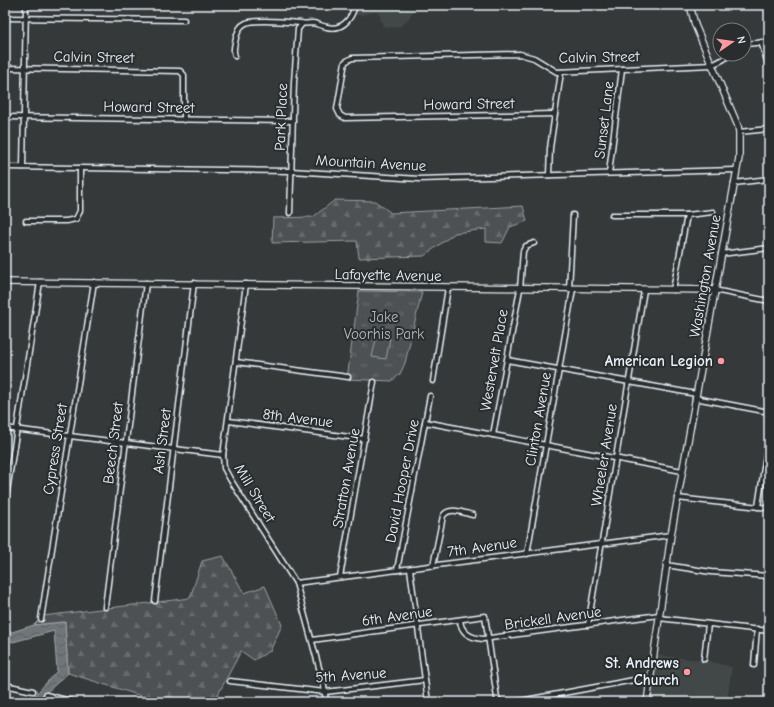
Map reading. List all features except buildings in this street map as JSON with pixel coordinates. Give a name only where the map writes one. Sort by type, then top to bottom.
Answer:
[{"type":"main road","name":"Washington Avenue","points":[[647,702],[677,498],[739,158],[739,132],[735,118],[694,25],[690,5]]},
{"type":"main road","name":"Lafayette Avenue","points":[[5,282],[714,290]]},
{"type":"street","points":[[24,167],[26,5]]},
{"type":"street","points":[[235,56],[234,53],[238,32],[245,23],[294,22],[302,24],[315,23],[328,27],[335,27],[343,25],[350,19],[354,5]]},
{"type":"street","points":[[5,18],[184,20]]},
{"type":"street","name":"Park Place","points":[[290,213],[294,82],[298,29],[302,24]]},
{"type":"street","points":[[761,42],[769,67]]},
{"type":"street","points":[[752,43],[769,42]]},
{"type":"street","name":"Calvin Street","points":[[338,113],[345,62],[350,58],[520,54],[534,58],[557,72],[712,65],[718,62]]},
{"type":"street","name":"Calvin Street","points":[[5,68],[180,71],[183,73],[184,120]]},
{"type":"street","name":"Sunset Lane","points":[[609,173],[622,69]]},
{"type":"street","points":[[549,175],[550,148],[561,72]]},
{"type":"street","name":"Howard Street","points":[[338,113],[345,118],[555,114]]},
{"type":"street","name":"Howard Street","points":[[5,118],[293,121]]},
{"type":"street","points":[[739,132],[769,129]]},
{"type":"street","name":"Mountain Avenue","points":[[5,167],[291,171],[404,178],[736,170]]},
{"type":"street","points":[[26,221],[66,221],[76,219],[80,211],[80,168]]},
{"type":"street","points":[[734,183],[769,179]]},
{"type":"street","points":[[612,215],[687,215],[713,212]]},
{"type":"street","name":"Clinton Avenue","points":[[527,554],[559,369],[571,289],[573,215]]},
{"type":"street","points":[[673,290],[687,215]]},
{"type":"street","name":"Westervelt Place","points":[[493,435],[520,289],[523,251],[526,246],[534,243]]},
{"type":"street","points":[[721,254],[769,248]]},
{"type":"street","points":[[5,504],[40,282]]},
{"type":"street","name":"Cypress Street","points":[[41,619],[94,282]]},
{"type":"street","name":"Beech Street","points":[[105,607],[146,283]]},
{"type":"street","name":"Ash Street","points":[[155,601],[194,284]]},
{"type":"street","name":"Mill Street","points":[[246,284],[223,462],[226,472],[296,583],[312,640],[325,692],[326,702]]},
{"type":"street","points":[[433,380],[448,288]]},
{"type":"street","name":"Wheeler Avenue","points":[[588,625],[644,290]]},
{"type":"street","name":"Lafayette Avenue","points":[[714,290],[769,301]]},
{"type":"street","points":[[507,360],[629,382],[769,412]]},
{"type":"street","points":[[236,362],[348,377]]},
{"type":"street","name":"Stratton Avenue","points":[[340,577],[374,382]]},
{"type":"street","name":"David Hooper Drive","points":[[397,570],[430,396]]},
{"type":"street","name":"8th Avenue","points":[[229,421],[365,439]]},
{"type":"street","points":[[425,422],[682,471]]},
{"type":"street","points":[[5,428],[223,455]]},
{"type":"street","points":[[758,507],[769,434]]},
{"type":"street","points":[[677,498],[769,508]]},
{"type":"street","points":[[433,566],[445,512],[451,510],[473,515]]},
{"type":"street","name":"7th Avenue","points":[[296,583],[671,534]]},
{"type":"street","points":[[666,565],[711,572],[769,576]]},
{"type":"street","points":[[410,569],[428,702]]},
{"type":"street","name":"6th Avenue","points":[[312,640],[485,616],[488,639]]},
{"type":"street","name":"Brickell Avenue","points":[[460,620],[461,627],[467,634],[476,638],[488,639],[659,616],[708,624],[769,630]]},
{"type":"street","points":[[704,659],[708,624]]},
{"type":"street","points":[[754,665],[758,629]]},
{"type":"street","points":[[488,639],[497,698],[500,702]]},
{"type":"street","points":[[515,702],[650,677]]},
{"type":"street","name":"5th Avenue","points":[[230,681],[325,692],[425,680]]},
{"type":"street","points":[[5,685],[33,691]]},
{"type":"street","points":[[46,695],[74,702]]},
{"type":"shaded area","points":[[355,5],[414,5],[414,8],[406,22],[401,26],[391,28],[383,26],[379,14],[375,12],[362,15],[352,15]]},
{"type":"shaded area","points":[[656,655],[709,661],[732,667],[727,701],[651,702]]},
{"type":"green space","points":[[335,200],[375,201],[391,213],[523,206],[527,221],[510,227],[502,243],[486,242],[486,229],[455,233],[424,256],[359,258],[357,241],[272,243],[273,218],[313,217]]},
{"type":"green space","name":"Jake Voorhis Park","points":[[359,291],[422,292],[405,363],[400,374],[392,381],[347,379]]},
{"type":"green space","points":[[377,335],[390,338],[386,359],[372,357]]},
{"type":"green space","points":[[223,556],[244,593],[265,586],[282,625],[270,651],[254,660],[241,651],[214,702],[181,702],[170,697],[151,699],[68,673],[65,622],[34,625],[43,616],[190,598],[202,561]]},
{"type":"water","points":[[65,622],[68,673],[36,702],[29,702],[57,671],[54,631],[13,642],[5,639],[5,631],[12,632],[34,625]]},
{"type":"place","name":"American Legion","points":[[721,361]]},
{"type":"place","name":"St. Andrews Church","points":[[687,672]]}]
